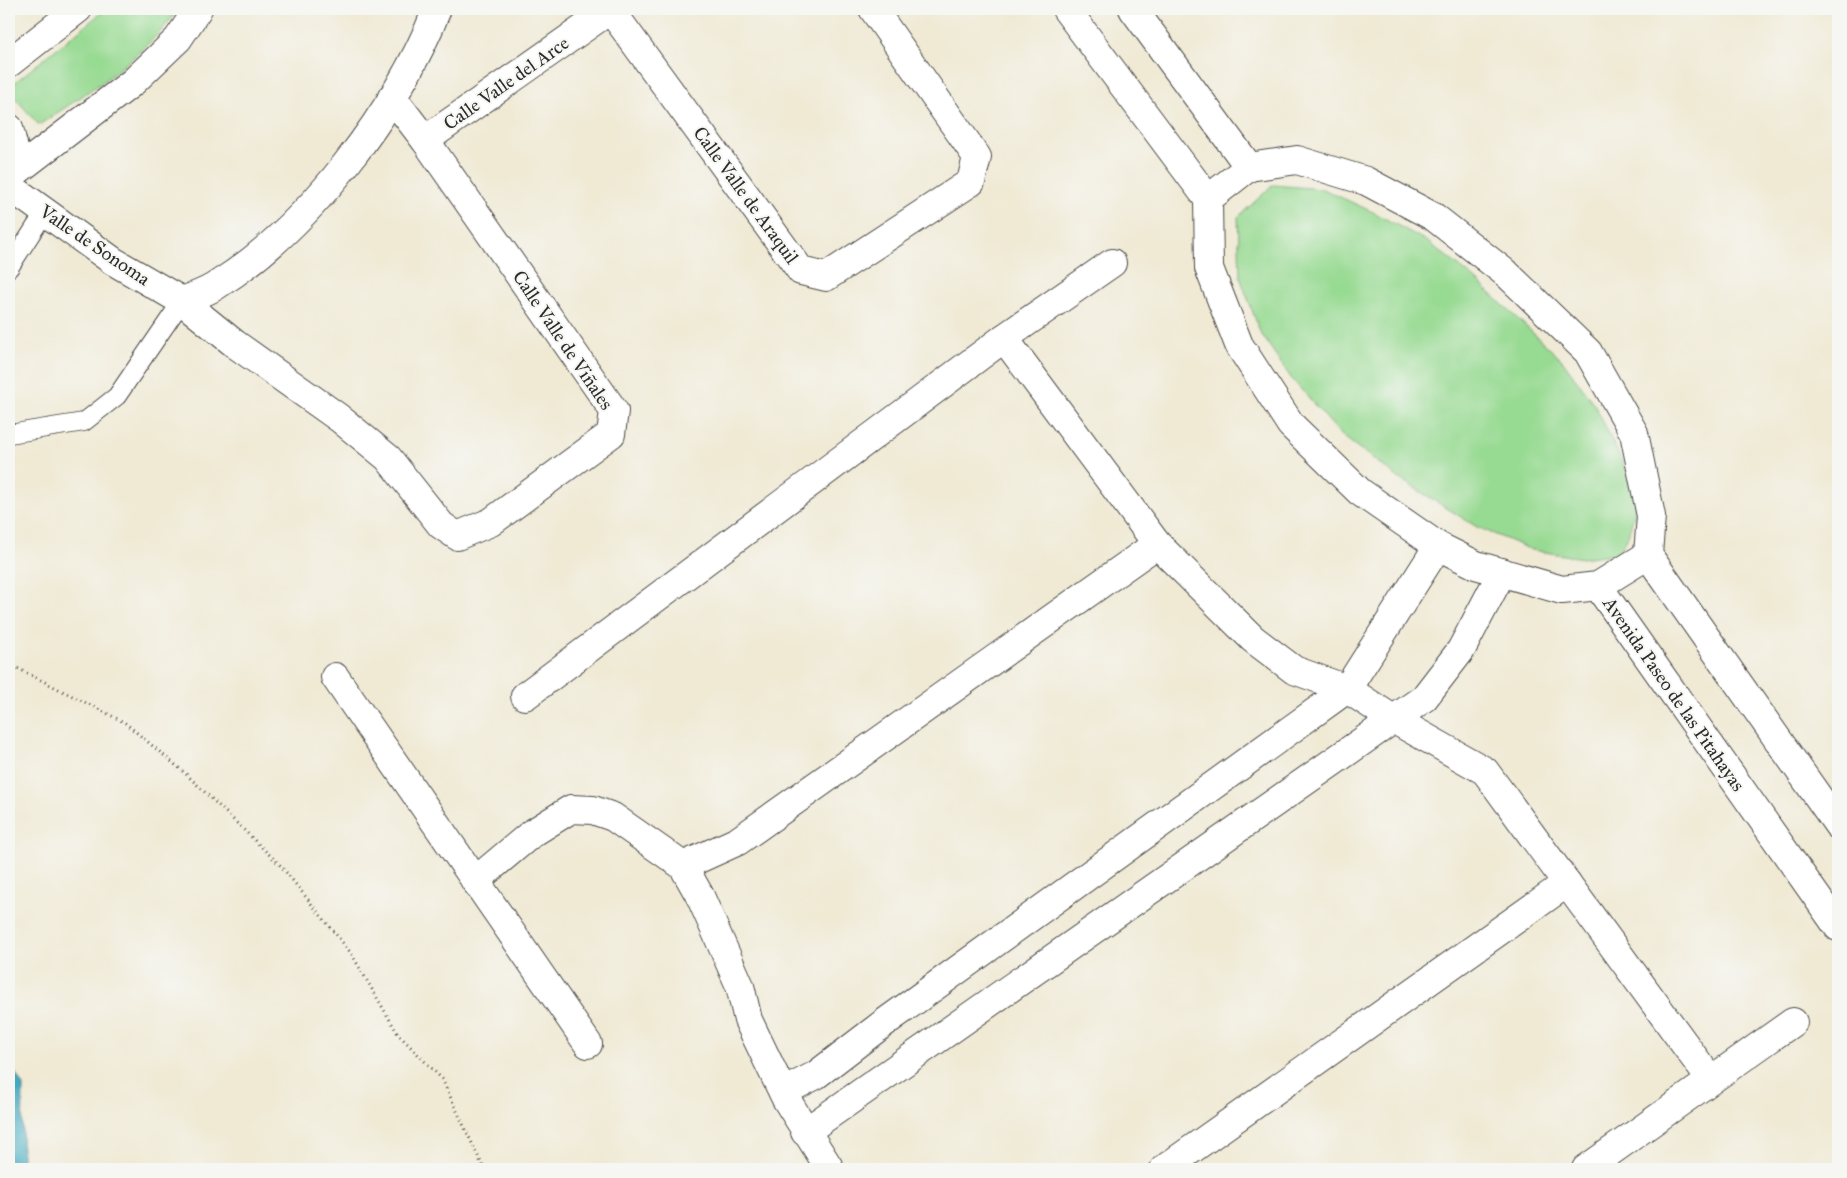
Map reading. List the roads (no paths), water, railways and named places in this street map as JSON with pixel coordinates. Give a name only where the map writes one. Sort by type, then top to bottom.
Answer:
[{"type":"street","points":[[9,62],[78,9]]},
{"type":"street","points":[[10,179],[133,82],[178,39],[198,9]]},
{"type":"street","points":[[182,302],[213,287],[270,245],[326,190],[404,79],[437,9]]},
{"type":"street","name":"Calle Valle de Araquil","points":[[611,9],[801,271],[826,277],[971,182],[977,157],[873,9]]},
{"type":"street","name":"Calle Valle del Arce","points":[[425,140],[611,9]]},
{"type":"street","points":[[1066,9],[1208,199],[1249,166],[1296,160],[1366,181],[1434,217],[1508,275],[1588,352],[1634,432],[1651,516],[1648,555],[1838,825]]},
{"type":"street","points":[[1132,9],[1249,166]]},
{"type":"street","name":"Calle Valle de Viñales","points":[[182,302],[235,344],[304,392],[388,458],[440,525],[457,536],[491,522],[611,434],[614,411],[425,140],[392,97]]},
{"type":"street","points":[[9,128],[15,152],[10,179]]},
{"type":"street","name":"Valle de Sonoma","points":[[10,179],[45,212],[113,261],[182,302]]},
{"type":"street","name":"Avenida Paseo de las Pitahayas","points":[[1208,199],[1209,268],[1239,345],[1291,425],[1360,492],[1438,546],[1476,565],[1562,590],[1598,586],[1838,927]]},
{"type":"street","points":[[525,696],[1004,338],[1112,263]]},
{"type":"street","points":[[1004,338],[1157,544],[1254,639],[1294,670],[1347,689],[1393,719],[1485,771],[1710,1079]]},
{"type":"street","points":[[683,866],[738,841],[1157,544]]},
{"type":"street","points":[[783,1092],[816,1075],[884,1023],[1347,689],[1438,546]]},
{"type":"street","points":[[1598,586],[1648,555]]},
{"type":"street","points":[[805,1132],[1424,698],[1461,650],[1502,572]]},
{"type":"street","points":[[335,677],[588,1044]]},
{"type":"street","points":[[475,881],[531,834],[571,810],[593,810],[613,818],[683,866],[723,944],[740,986],[748,1020],[805,1132],[830,1169]]},
{"type":"street","points":[[1164,1169],[1566,883]]},
{"type":"street","points":[[1586,1169],[1710,1079],[1793,1022]]},
{"type":"lane","points":[[9,268],[45,212]]},
{"type":"lane","points":[[9,434],[84,422],[117,396],[182,302]]},
{"type":"water","points":[[9,1062],[23,1086],[22,1169],[9,1169]]}]
